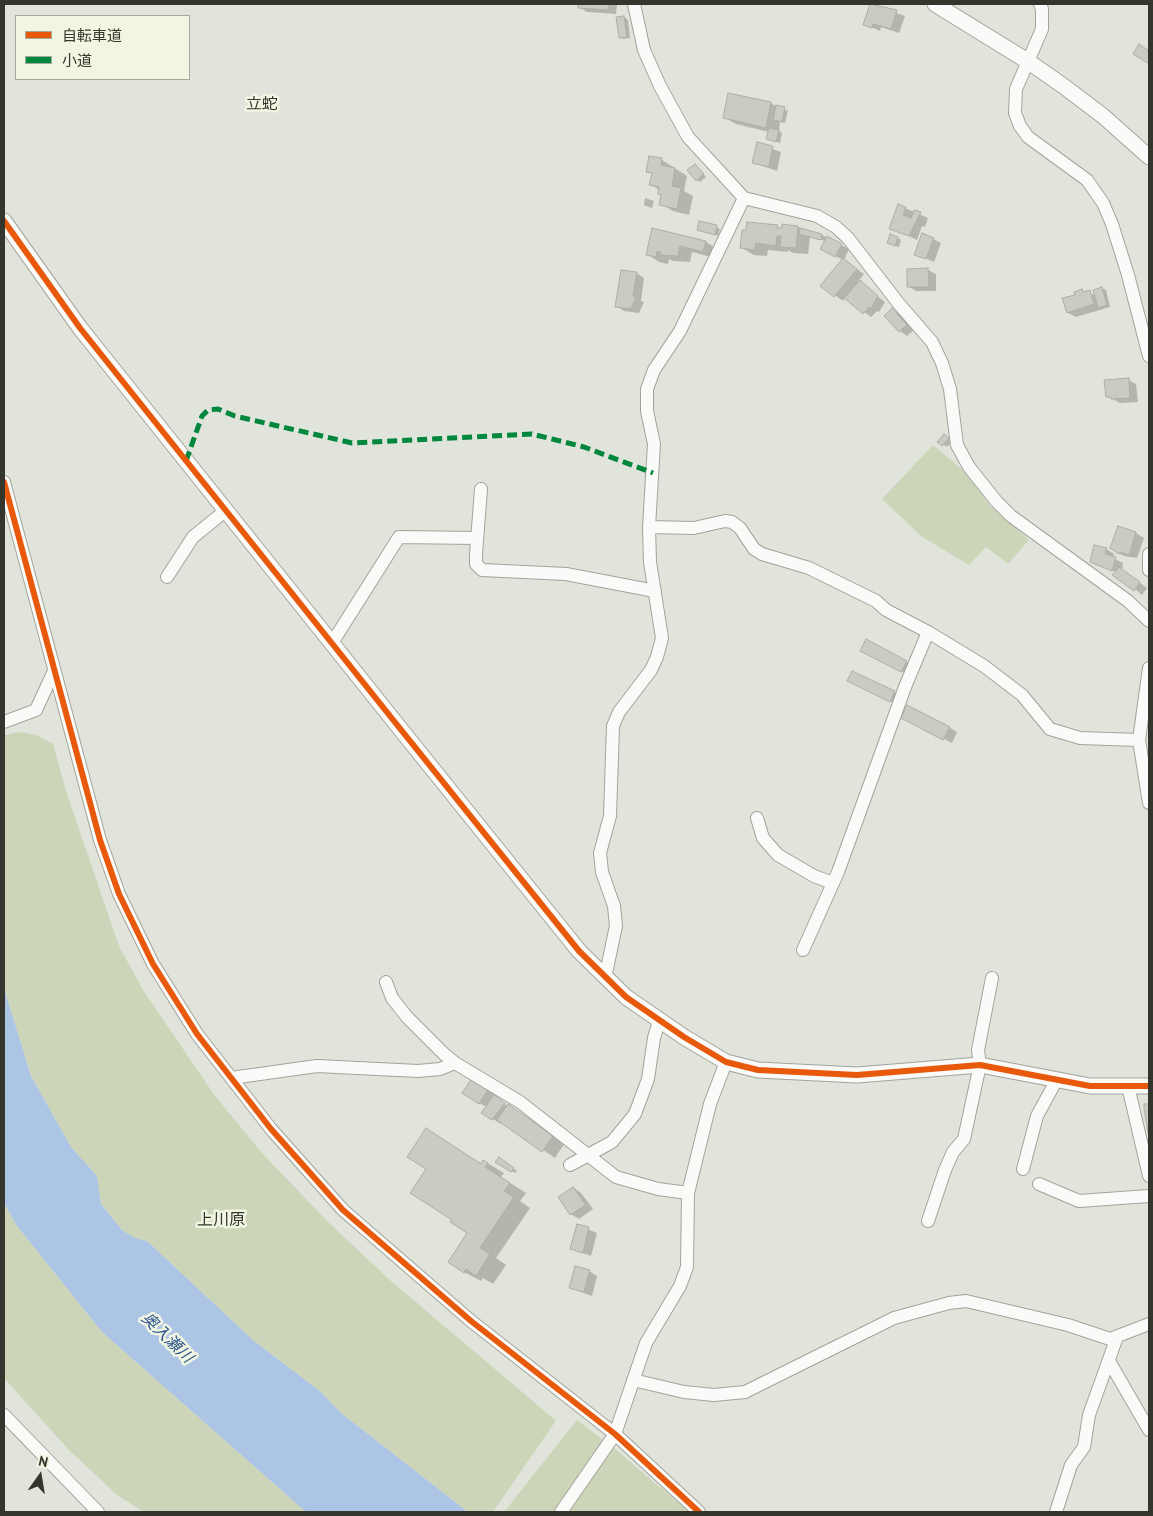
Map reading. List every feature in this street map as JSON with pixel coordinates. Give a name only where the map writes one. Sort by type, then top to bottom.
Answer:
[{"type":"street","points":[[634,4],[644,50],[660,86],[688,137],[744,198],[817,216],[836,227],[848,238],[898,304],[932,342],[942,363],[950,389],[957,445],[962,456],[991,495],[1011,516],[1121,596],[1149,620]]},
{"type":"street","points":[[935,4],[1029,62],[1103,116],[1149,157]]},
{"type":"street","points":[[1040,4],[1042,10],[1042,29],[1016,89],[1014,113],[1020,126],[1040,146],[1087,180],[1103,202],[1128,276],[1149,356]]},
{"type":"street","points":[[606,978],[616,926],[614,906],[602,872],[600,853],[610,816],[613,726],[619,712],[651,670],[662,638],[650,562],[649,527],[654,444],[647,411],[647,389],[654,370],[680,331],[744,198]]},
{"type":"street","points":[[4,222],[80,328],[225,511],[579,951],[626,997],[659,1021],[726,1062],[758,1070],[856,1075],[980,1065],[1090,1086],[1149,1086]]},
{"type":"street","points":[[4,482],[53,673],[100,840],[119,894],[153,964],[196,1034],[271,1129],[343,1210],[471,1321],[612,1437],[699,1512]]},
{"type":"street","points":[[481,489],[476,564],[482,570],[566,574],[655,591]]},
{"type":"street","points":[[167,577],[193,537],[225,511]]},
{"type":"street","points":[[649,527],[694,528],[726,521],[732,522],[740,528],[754,548],[762,554],[809,568],[876,601],[886,610],[928,632],[1010,684],[1050,729],[1080,738],[1139,740]]},
{"type":"street","points":[[332,643],[399,537],[477,538]]},
{"type":"street","points":[[1149,554],[1149,570]]},
{"type":"street","points":[[803,950],[833,882],[905,687],[928,632]]},
{"type":"street","points":[[1149,668],[1139,740],[1145,757],[1149,803]]},
{"type":"street","points":[[4,722],[36,710],[53,673]]},
{"type":"street","points":[[757,818],[763,838],[778,855],[814,876],[833,882]]},
{"type":"street","points":[[928,1221],[945,1170],[953,1152],[964,1139],[980,1065],[978,1050],[992,978]]},
{"type":"street","points":[[386,982],[392,998],[407,1017],[454,1063],[520,1102],[616,1177],[626,1181],[688,1193]]},
{"type":"street","points":[[570,1165],[612,1142],[635,1114],[648,1080],[654,1038],[659,1021]]},
{"type":"street","points":[[560,1512],[612,1437],[646,1343],[680,1286],[687,1267],[688,1193],[710,1104],[726,1062]]},
{"type":"street","points":[[231,1078],[317,1066],[418,1071],[440,1069],[454,1063]]},
{"type":"street","points":[[1023,1169],[1037,1116],[1056,1080]]},
{"type":"street","points":[[1128,1086],[1149,1176]]},
{"type":"street","points":[[1039,1184],[1079,1201],[1149,1196]]},
{"type":"street","points":[[634,1380],[684,1392],[714,1395],[745,1392],[894,1318],[949,1303],[966,1301],[1068,1325],[1110,1338],[1149,1324]]},
{"type":"street","points":[[1056,1512],[1070,1465],[1084,1447],[1090,1415],[1117,1337]]},
{"type":"street","points":[[1109,1361],[1149,1430]]},
{"type":"street","points":[[4,1415],[98,1512]]},
{"type":"green space","points":[[933,445],[976,481],[979,491],[991,507],[1029,540],[1008,564],[986,547],[969,565],[921,536],[882,499]]},
{"type":"green space","points":[[20,732],[36,735],[53,744],[67,794],[119,946],[143,990],[215,1096],[262,1153],[329,1223],[391,1281],[554,1419],[555,1422],[493,1512],[468,1512],[341,1413],[321,1392],[254,1341],[147,1241],[135,1238],[122,1230],[101,1204],[97,1176],[71,1147],[31,1076],[4,988],[4,735]]},
{"type":"green space","points":[[4,1203],[17,1226],[102,1332],[306,1512],[144,1512],[117,1495],[68,1449],[4,1378]]},
{"type":"green space","points":[[577,1420],[615,1449],[689,1512],[504,1512]]},
{"type":"water","name":"奥入瀬川","points":[[4,988],[31,1076],[71,1147],[97,1176],[101,1204],[122,1230],[135,1238],[147,1241],[254,1341],[321,1392],[341,1413],[468,1512],[306,1512],[102,1332],[17,1226],[4,1203]]},
{"type":"building","points":[[578,4],[609,4],[608,10],[578,8]]},
{"type":"building","points":[[870,4],[897,10],[891,29],[873,24],[872,28],[863,25]]},
{"type":"building","points":[[624,16],[627,37],[619,38],[616,17]]},
{"type":"building","points":[[1139,44],[1149,51],[1149,64],[1133,54]]},
{"type":"building","points":[[728,93],[771,102],[766,128],[723,118]]},
{"type":"building","points":[[776,105],[785,107],[782,122],[773,120]]},
{"type":"building","points":[[769,128],[779,130],[776,142],[766,139]]},
{"type":"building","points":[[757,142],[773,146],[769,167],[752,163]]},
{"type":"building","points":[[649,156],[662,158],[661,165],[675,168],[672,186],[681,188],[677,209],[659,205],[661,195],[658,194],[659,187],[649,185],[652,173],[646,172]]},
{"type":"building","points":[[695,164],[704,174],[696,181],[687,170]]},
{"type":"building","points":[[898,204],[906,207],[903,215],[911,218],[914,210],[921,212],[909,236],[889,229]]},
{"type":"building","points":[[699,221],[717,225],[715,235],[697,230]]},
{"type":"building","points":[[747,222],[778,225],[777,228],[782,228],[782,224],[798,226],[796,248],[780,247],[781,236],[777,236],[776,246],[756,243],[755,250],[740,248],[742,230],[746,230]]},
{"type":"building","points":[[652,228],[706,241],[703,252],[680,246],[678,256],[660,255],[661,252],[657,251],[656,257],[646,255]]},
{"type":"building","points":[[800,228],[822,234],[821,240],[799,234]]},
{"type":"building","points":[[922,233],[934,238],[926,259],[914,255]]},
{"type":"building","points":[[890,234],[898,237],[895,246],[887,243]]},
{"type":"building","points":[[827,236],[842,244],[835,257],[820,249]]},
{"type":"building","points":[[843,258],[857,269],[834,297],[820,286]]},
{"type":"building","points":[[928,268],[929,287],[907,287],[907,269]]},
{"type":"building","points":[[621,270],[637,272],[633,296],[636,297],[631,309],[615,307]]},
{"type":"building","points":[[860,280],[878,296],[871,309],[869,307],[863,314],[844,298]]},
{"type":"building","points":[[1102,287],[1107,305],[1098,308],[1093,290]]},
{"type":"building","points":[[1082,289],[1083,292],[1090,290],[1094,304],[1067,313],[1062,298],[1075,295],[1074,292]]},
{"type":"building","points":[[892,308],[907,325],[899,332],[884,316]]},
{"type":"building","points":[[1129,378],[1130,398],[1111,399],[1106,397],[1104,380]]},
{"type":"building","points":[[944,434],[949,438],[942,446],[937,442]]},
{"type":"building","points":[[1118,526],[1136,532],[1129,555],[1120,552],[1119,554],[1110,548]]},
{"type":"building","points":[[1094,545],[1107,548],[1105,554],[1116,557],[1112,571],[1090,562]]},
{"type":"building","points":[[1119,567],[1140,582],[1134,591],[1112,575]]},
{"type":"building","points":[[866,639],[907,661],[901,672],[860,651]]},
{"type":"building","points":[[852,671],[895,691],[890,702],[847,681]]},
{"type":"building","points":[[907,705],[950,727],[943,740],[901,718]]},
{"type":"building","points":[[472,1078],[488,1090],[479,1104],[462,1093]]},
{"type":"building","points":[[494,1095],[505,1103],[492,1120],[481,1113]]},
{"type":"building","points":[[508,1104],[553,1136],[542,1152],[497,1120]]},
{"type":"building","points":[[1144,1104],[1149,1104],[1149,1138],[1144,1109]]},
{"type":"building","points":[[426,1128],[481,1164],[483,1160],[488,1163],[485,1167],[510,1183],[504,1191],[514,1197],[480,1248],[490,1254],[476,1276],[466,1269],[464,1273],[448,1262],[467,1233],[450,1222],[452,1220],[410,1193],[426,1169],[407,1157]]},
{"type":"building","points":[[499,1157],[514,1168],[511,1172],[495,1162]]},
{"type":"building","points":[[573,1187],[586,1205],[570,1215],[558,1197]]},
{"type":"building","points":[[577,1224],[589,1227],[583,1253],[570,1249]]},
{"type":"building","points":[[575,1266],[590,1270],[584,1292],[569,1288]]},
{"type":"marked path","points":[[186,461],[202,416],[208,410],[218,409],[235,416],[352,443],[532,434],[584,447],[653,473]]},
{"type":"cycle path","points":[[4,221],[80,328],[402,731],[579,951],[626,997],[684,1037],[726,1062],[758,1070],[857,1075],[980,1065],[1090,1086],[1149,1086]]},
{"type":"cycle path","points":[[4,482],[100,840],[119,894],[153,964],[197,1034],[271,1129],[343,1210],[471,1321],[615,1434],[699,1512]]},
{"type":"district","name":"立蛇","points":[[262,104]]},
{"type":"district","name":"上川原","points":[[221,1220]]}]
